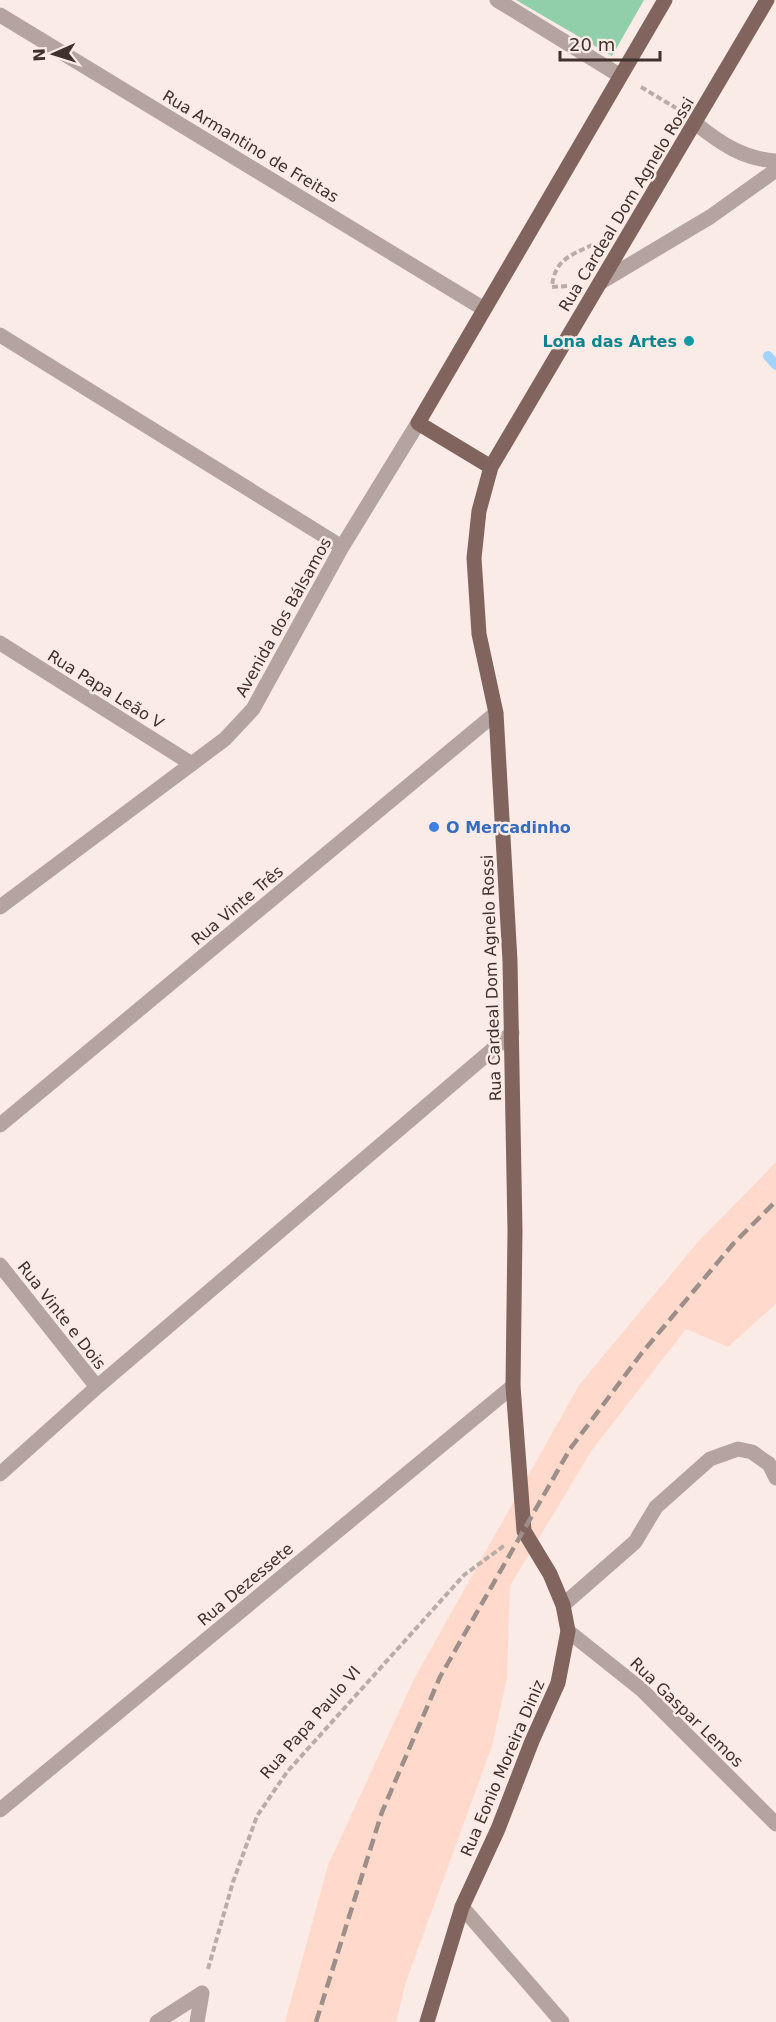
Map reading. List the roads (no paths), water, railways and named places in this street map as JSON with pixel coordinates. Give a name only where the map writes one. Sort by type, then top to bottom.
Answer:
[{"type":"main road","points":[[491,467],[418,423],[665,0]]},
{"type":"main road","name":"Rua Cardeal Dom Agnelo Rossi","points":[[524,1531],[513,1386],[512,1033],[506,862],[496,713],[479,634],[474,558],[479,511],[491,467],[767,0]]},
{"type":"main road","name":"Rua Eonio Moreira Diniz","points":[[427,2022],[462,1906],[498,1829],[532,1741],[558,1683],[568,1631],[563,1605],[550,1574],[524,1531]]},
{"type":"street","points":[[497,0],[620,75]]},
{"type":"street","name":"Rua Armantino de Freitas","points":[[0,15],[484,309]]},
{"type":"street","points":[[695,123],[718,142],[740,154],[776,161]]},
{"type":"street","points":[[601,282],[710,217],[776,170]]},
{"type":"street","points":[[0,335],[342,547]]},
{"type":"street","name":"Avenida dos Bálsamos","points":[[0,907],[225,739],[254,709],[342,547],[418,423]]},
{"type":"street","name":"Rua Papa Leão V","points":[[0,644],[192,764]]},
{"type":"street","name":"Rua Vinte Três","points":[[0,1125],[496,713]]},
{"type":"street","points":[[0,1474],[97,1387],[512,1033]]},
{"type":"street","name":"Rua Vinte e Dois","points":[[0,1265],[97,1387]]},
{"type":"street","name":"Rua Dezessete","points":[[0,1810],[513,1386]]},
{"type":"street","points":[[563,1605],[635,1542],[656,1507],[710,1459],[738,1449],[752,1452],[769,1464],[776,1478]]},
{"type":"street","name":"Rua Gaspar Lemos","points":[[568,1631],[642,1690],[776,1824]]},
{"type":"street","points":[[462,1906],[562,2022]]},
{"type":"street","points":[[157,2022],[202,1993],[197,2022]]},
{"type":"waterway","points":[[768,356],[776,365]]},
{"type":"railway","points":[[316,2022],[382,1812],[440,1677],[570,1449],[641,1354],[733,1244],[776,1201]]},
{"type":"place","name":"Lona das Artes","points":[[689,341]]},
{"type":"place","name":"O Mercadinho","points":[[434,827]]}]
